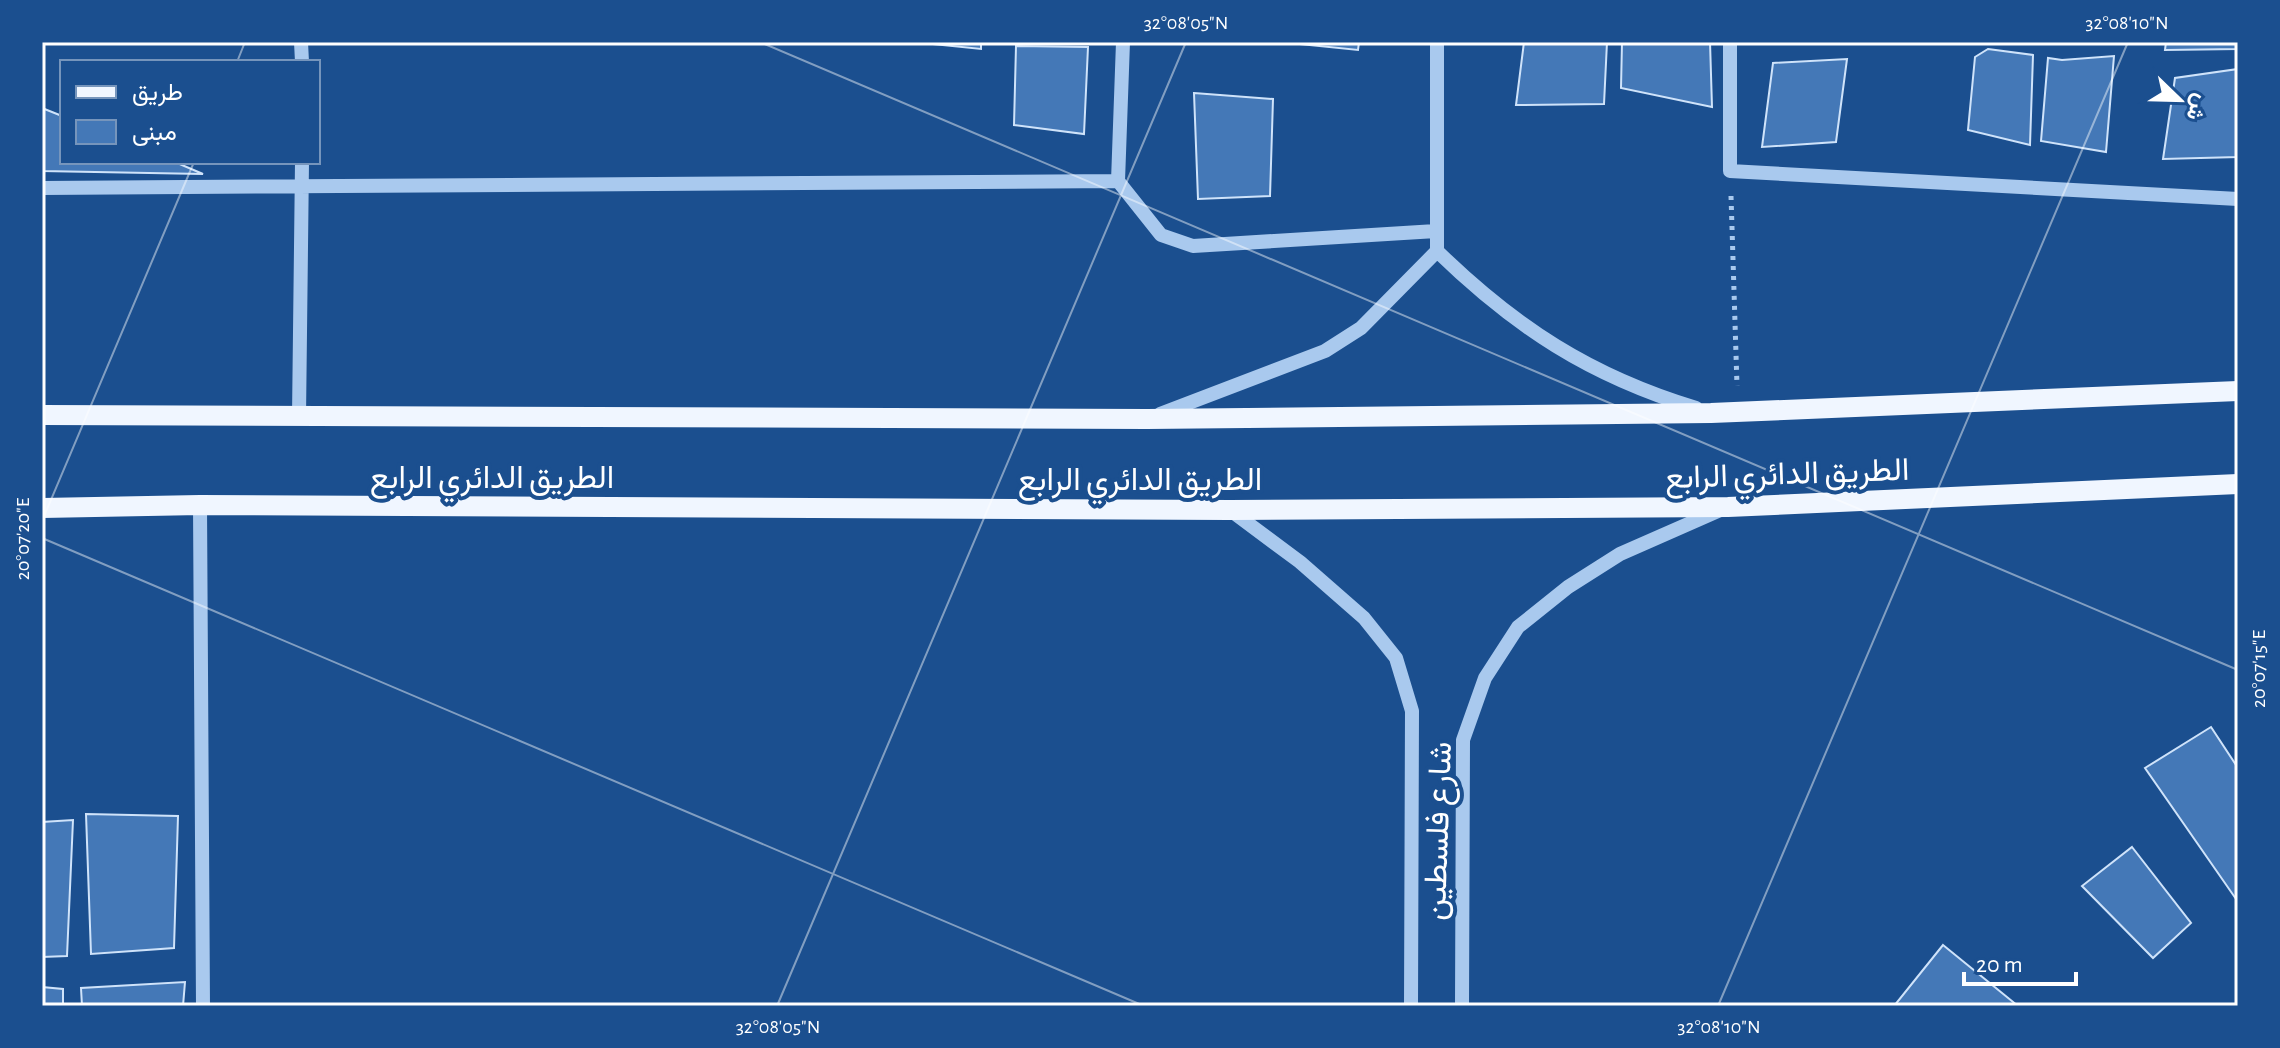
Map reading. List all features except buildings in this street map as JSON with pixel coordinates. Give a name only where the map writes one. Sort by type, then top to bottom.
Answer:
[{"type":"main road","name":"الطريق الدائري الرابع","points":[[42,415],[1147,419],[1711,413],[2238,391]]},
{"type":"main road","name":"الطريق الدائري الرابع","points":[[42,508],[200,505],[1230,510],[1728,507],[2238,484]]},
{"type":"street","points":[[1123,42],[1118,181],[1161,235],[1183,245],[1436,231]]},
{"type":"street","points":[[1437,42],[1437,251],[1483,296],[1535,335],[1590,368],[1649,394],[1711,413]]},
{"type":"street","points":[[1730,42],[1730,171],[2238,199]]},
{"type":"street","points":[[299,417],[302,164]]},
{"type":"street","points":[[42,188],[1118,181]]},
{"type":"street","points":[[1147,419],[1325,351],[1361,328],[1437,251]]},
{"type":"street","points":[[200,505],[203,1006]]},
{"type":"street","name":"شارع فلسطين","points":[[1462,1006],[1463,740],[1485,678],[1518,627],[1568,587],[1620,554],[1728,507]]},
{"type":"street","name":"شارع فلسطين","points":[[1230,510],[1300,562],[1364,618],[1396,658],[1412,711],[1411,1006]]},
{"type":"path","points":[[1730,171],[1738,411]]}]
